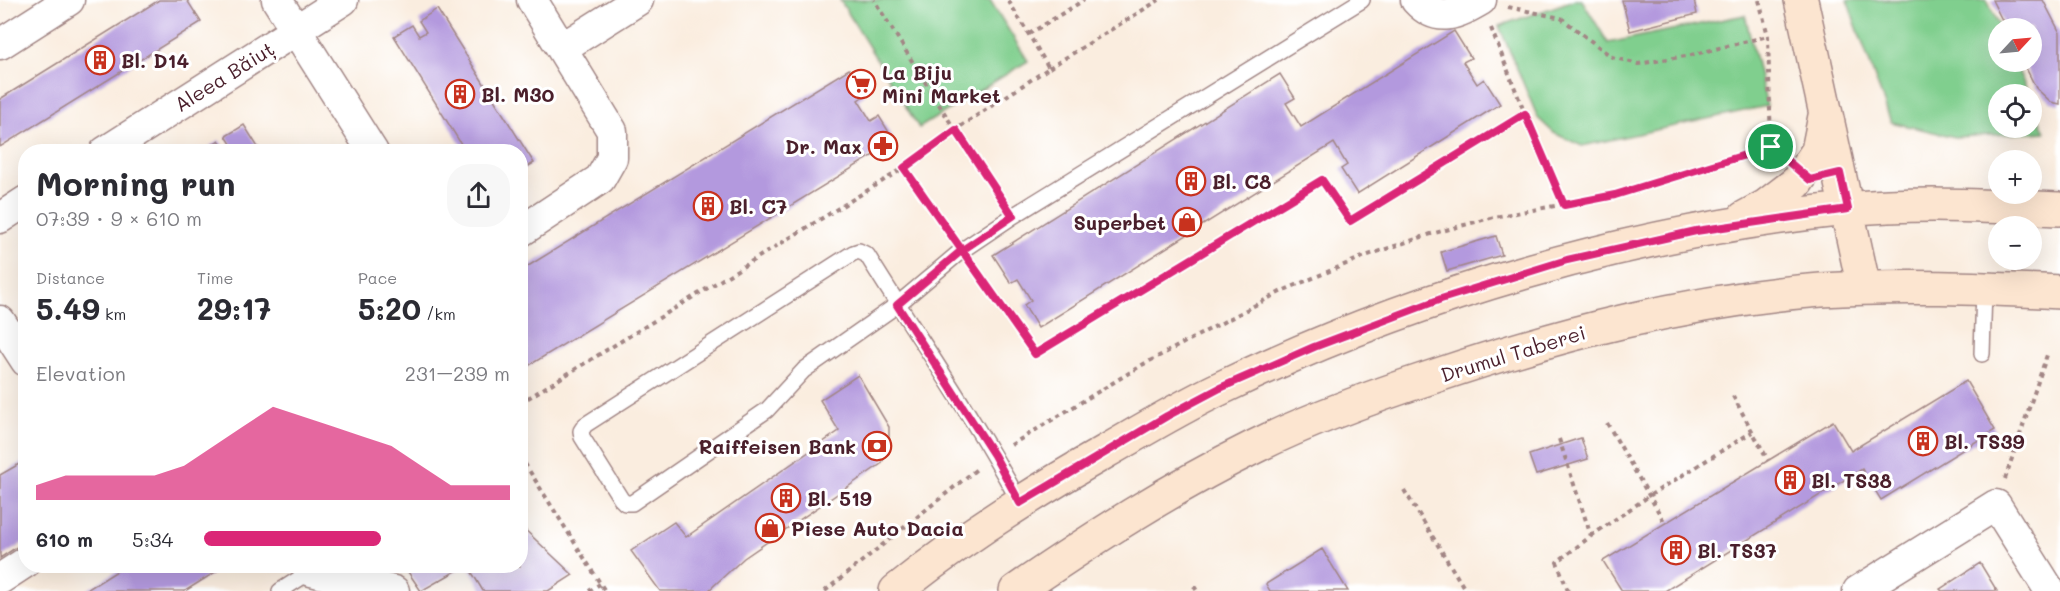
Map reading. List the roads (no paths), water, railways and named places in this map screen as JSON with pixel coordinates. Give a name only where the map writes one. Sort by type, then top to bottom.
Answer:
[{"type":"main road","points":[[1801,0],[1864,288]]},
{"type":"main road","points":[[1732,225],[1766,206],[1796,183],[1818,151],[1826,111]]},
{"type":"main road","points":[[896,591],[1020,503],[1167,416],[1220,388],[1314,347],[1441,299],[1567,260],[1732,225],[1848,209],[1914,204],[2060,209]]},
{"type":"main road","name":"Drumul Taberei","points":[[1016,591],[1122,521],[1255,446],[1355,403],[1474,363],[1587,329],[1708,304],[1817,291],[1864,288],[2060,292]]},
{"type":"street","points":[[0,44],[69,0]]},
{"type":"street","points":[[277,0],[368,144]]},
{"type":"street","name":"Aleea Băiuț","points":[[118,144],[343,0]]},
{"type":"street","points":[[528,227],[600,179],[612,158],[612,131],[532,0]]},
{"type":"street","points":[[562,48],[638,0]]},
{"type":"street","points":[[1416,0],[1431,12],[1444,16],[1460,12],[1480,0]]},
{"type":"street","points":[[0,218],[18,206]]},
{"type":"street","points":[[0,321],[18,349]]},
{"type":"street","points":[[1875,586],[1996,505],[2050,591]]},
{"type":"street","points":[[0,579],[18,567]]},
{"type":"street","points":[[327,573],[394,591]]},
{"type":"lane","points":[[1020,503],[994,455],[897,305],[867,255],[859,251],[853,252],[585,425],[581,431],[582,437],[621,499],[625,503],[632,503],[767,410],[804,370],[897,305],[961,251],[1013,216],[1362,0]]},
{"type":"lane","points":[[1982,354],[1984,289]]},
{"type":"lane","points":[[280,591],[303,573]]},
{"type":"place","name":"Bl. D14","points":[[100,60]]},
{"type":"place","name":"La Biju Mini Market","points":[[861,84]]},
{"type":"place","name":"Bl. M30","points":[[460,94]]},
{"type":"place","name":"Dr. Max","points":[[883,146]]},
{"type":"place","name":"Bl. C8","points":[[1191,181]]},
{"type":"place","name":"Bl. C7","points":[[708,206]]},
{"type":"place","name":"Superbet","points":[[1187,222]]},
{"type":"place","name":"Bl. TS39","points":[[1923,441]]},
{"type":"place","name":"Raiffeisen Bank","points":[[877,446]]},
{"type":"place","name":"Bl. TS38","points":[[1790,480]]},
{"type":"place","name":"Bl. 519","points":[[786,498]]},
{"type":"place","name":"Piese Auto Dacia","points":[[770,528]]},
{"type":"place","name":"Bl. TS37","points":[[1676,550]]}]
